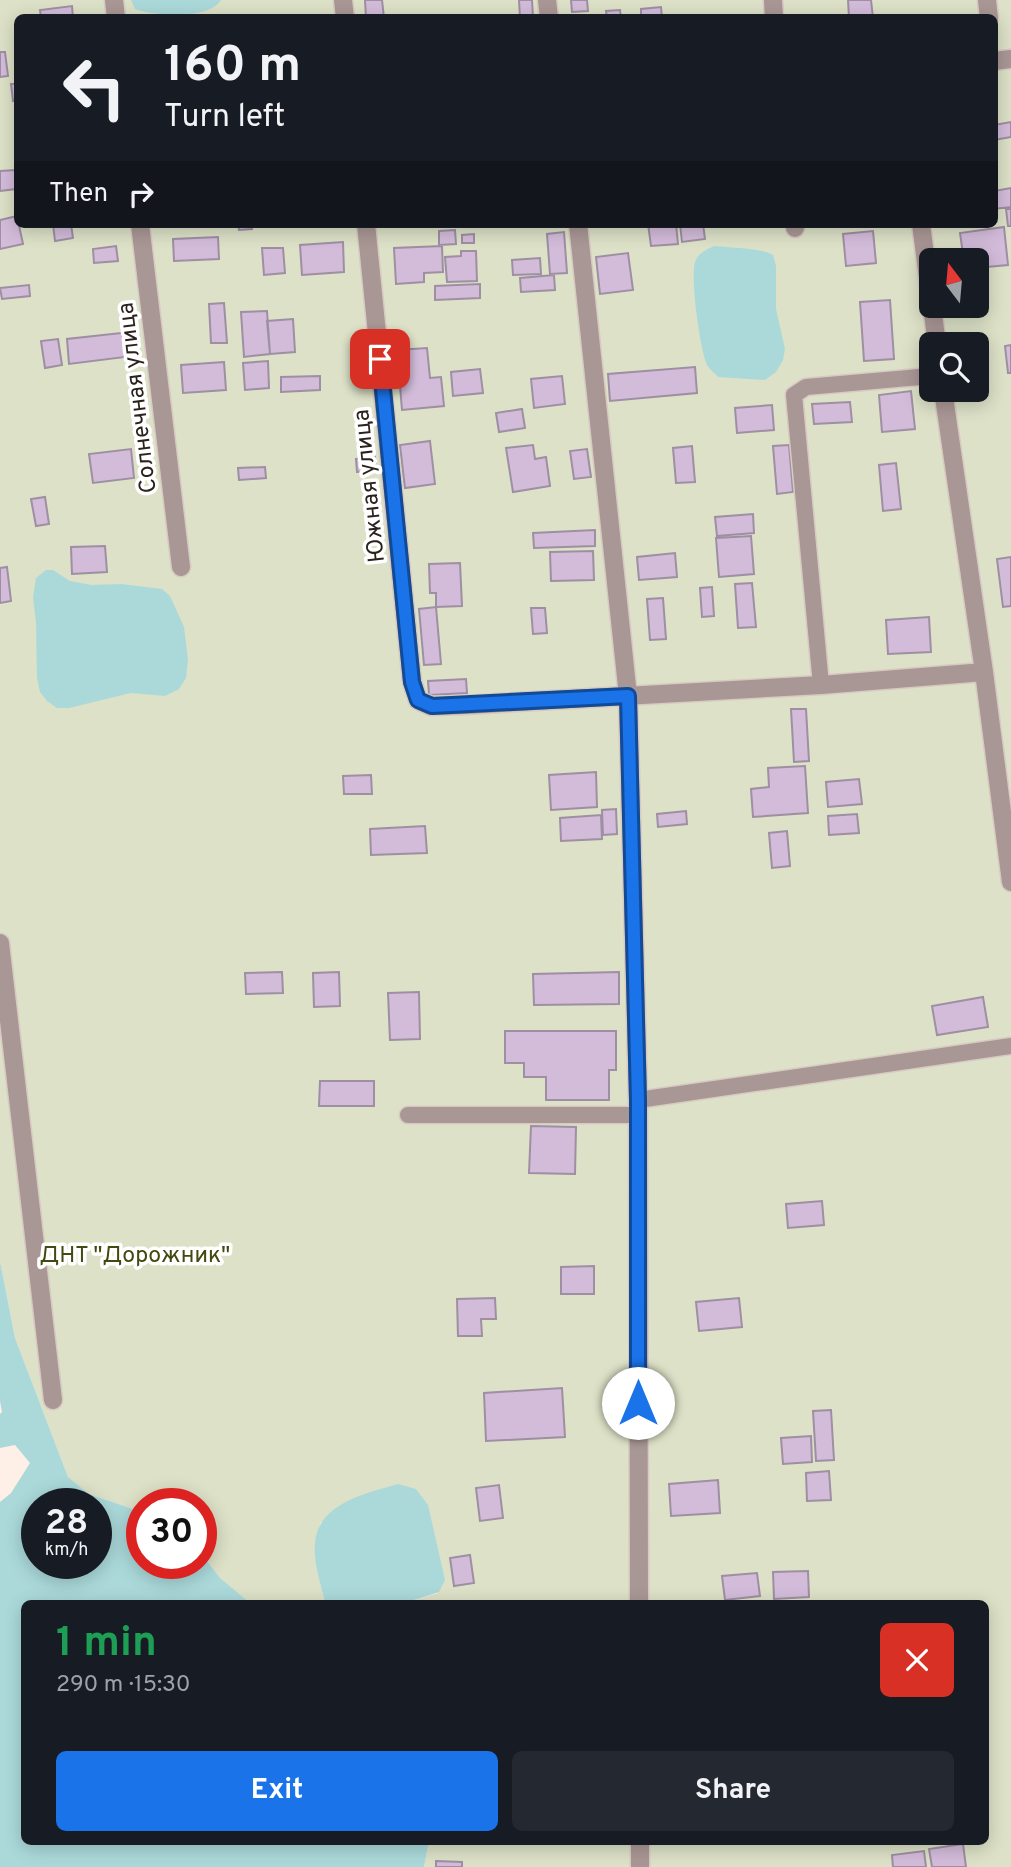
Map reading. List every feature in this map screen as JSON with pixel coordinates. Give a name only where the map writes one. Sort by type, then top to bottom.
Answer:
[{"type":"street","name":"Солнечная улица","points":[[140,228],[181,567]]},
{"type":"street","name":"Южная улица","points":[[366,228],[412,682],[418,700],[432,706],[628,696]]},
{"type":"street","points":[[578,228],[628,696],[638,1107],[639,1600]]},
{"type":"street","points":[[922,228],[924,248]]},
{"type":"street","points":[[945,402],[1011,882]]},
{"type":"street","points":[[628,696],[984,672]]},
{"type":"street","points":[[0,943],[53,1400]]},
{"type":"street","points":[[640,1845],[640,1867]]},
{"type":"lane","points":[[821,685],[794,395],[806,387],[919,377]]},
{"type":"lane","points":[[408,1115],[638,1107],[1011,1046]]},
{"type":"green space","name":"ДНТ \"Дорожник\"","points":[[0,0],[1011,0],[1011,1867],[424,1867],[428,1845],[989,1845],[989,1600],[415,1600],[438,1593],[321,1522],[316,1554],[324,1600],[246,1600],[217,1574],[217,1488],[126,1488],[126,1507],[112,1502],[112,1488],[82,1488],[68,1477],[15,1338],[0,1261]]},
{"type":"water","points":[[131,0],[221,0],[205,11],[188,14],[135,9]]},
{"type":"water","points":[[715,246],[773,255],[776,266],[776,309],[785,349],[783,360],[776,372],[765,380],[718,377],[707,365],[701,344],[694,270],[698,256]]},
{"type":"water","points":[[46,570],[53,570],[70,581],[91,585],[121,584],[162,589],[170,596],[184,627],[188,660],[186,678],[179,689],[165,696],[131,693],[69,708],[57,708],[47,701],[40,692],[37,678],[33,597],[36,578]]},
{"type":"water","points":[[0,1261],[15,1338],[68,1477],[82,1488],[21,1488],[21,1579],[112,1579],[112,1502],[126,1507],[126,1579],[217,1579],[217,1574],[246,1600],[21,1600],[21,1845],[428,1845],[424,1867],[0,1867],[0,1502],[11,1493],[30,1463],[15,1445],[0,1448]]},
{"type":"water","points":[[398,1484],[416,1489],[428,1505],[445,1580],[439,1592],[414,1600],[324,1600],[316,1566],[315,1543],[318,1529],[334,1509],[372,1491]]},
{"type":"building","points":[[365,0],[382,0],[384,14],[366,14]]},
{"type":"building","points":[[519,0],[532,0],[533,14],[520,14]]},
{"type":"building","points":[[571,0],[587,0],[588,11],[572,12]]},
{"type":"building","points":[[848,0],[871,0],[873,14],[849,14]]},
{"type":"building","points":[[72,6],[73,14],[40,14],[40,10]]},
{"type":"building","points":[[661,7],[662,14],[641,14],[641,9]]},
{"type":"building","points":[[620,10],[620,14],[606,14],[606,11]]},
{"type":"building","points":[[0,52],[5,52],[8,76],[0,77]]},
{"type":"building","points":[[11,84],[14,84],[13,101]]},
{"type":"building","points":[[1011,122],[1011,137],[998,139],[998,124]]},
{"type":"building","points":[[14,170],[14,189],[0,191],[0,171]]},
{"type":"building","points":[[1011,188],[1011,207],[998,209],[998,190]]},
{"type":"building","points":[[1006,209],[1011,209],[1011,226],[1008,226]]},
{"type":"building","points":[[14,217],[14,228],[20,228],[23,244],[0,249],[0,220]]},
{"type":"building","points":[[1004,227],[1008,265],[989,267],[989,248],[962,248],[960,233]]},
{"type":"building","points":[[53,228],[72,228],[73,238],[55,241]]},
{"type":"building","points":[[649,228],[676,228],[678,244],[651,246]]},
{"type":"building","points":[[680,228],[704,228],[705,239],[682,242]]},
{"type":"building","points":[[455,230],[456,244],[439,245],[439,231]]},
{"type":"building","points":[[873,231],[876,263],[846,266],[843,234]]},
{"type":"building","points":[[564,232],[567,273],[550,274],[547,234]]},
{"type":"building","points":[[474,234],[474,243],[462,243],[462,235]]},
{"type":"building","points":[[218,237],[219,259],[174,261],[173,239]]},
{"type":"building","points":[[343,242],[344,272],[302,275],[300,245]]},
{"type":"building","points":[[116,246],[118,261],[94,263],[93,249]]},
{"type":"building","points":[[442,246],[443,272],[424,273],[424,282],[396,284],[394,248]]},
{"type":"building","points":[[262,248],[283,248],[285,273],[264,275]]},
{"type":"building","points":[[461,251],[476,251],[477,281],[447,282],[445,257],[461,256]]},
{"type":"building","points":[[628,253],[633,290],[600,294],[596,257]]},
{"type":"building","points":[[540,258],[541,274],[513,275],[512,260]]},
{"type":"building","points":[[554,275],[555,290],[521,292],[520,278]]},
{"type":"building","points":[[480,284],[480,298],[435,300],[435,286]]},
{"type":"building","points":[[29,285],[30,296],[2,299],[0,288]]},
{"type":"building","points":[[890,300],[894,359],[864,361],[860,302]]},
{"type":"building","points":[[224,303],[227,343],[211,343],[209,304]]},
{"type":"building","points":[[267,311],[270,354],[244,357],[241,312]]},
{"type":"building","points":[[293,319],[295,352],[270,354],[267,321]]},
{"type":"building","points":[[130,332],[133,356],[69,364],[67,339]]},
{"type":"building","points":[[58,339],[62,365],[45,368],[41,341]]},
{"type":"building","points":[[1011,345],[1011,373],[1008,373],[1005,346]]},
{"type":"building","points":[[427,348],[430,378],[441,377],[444,406],[402,410],[397,350]]},
{"type":"building","points":[[268,361],[269,388],[245,390],[243,363]]},
{"type":"building","points":[[224,362],[226,390],[183,393],[181,365]]},
{"type":"building","points":[[695,367],[697,393],[610,401],[608,374]]},
{"type":"building","points":[[480,369],[483,393],[453,396],[451,372]]},
{"type":"building","points":[[320,376],[320,390],[281,392],[281,377]]},
{"type":"building","points":[[562,376],[565,404],[534,408],[531,379]]},
{"type":"building","points":[[911,391],[915,429],[882,432],[879,395]]},
{"type":"building","points":[[850,402],[852,422],[814,424],[812,404]]},
{"type":"building","points":[[772,405],[774,430],[737,433],[735,408]]},
{"type":"building","points":[[522,409],[525,428],[499,432],[496,413]]},
{"type":"building","points":[[430,441],[435,484],[405,488],[400,445]]},
{"type":"building","points":[[533,445],[535,459],[546,457],[550,486],[513,492],[506,448]]},
{"type":"building","points":[[789,445],[793,492],[777,494],[773,446]]},
{"type":"building","points":[[692,446],[695,482],[676,483],[673,448]]},
{"type":"building","points":[[131,449],[134,478],[93,483],[89,454]]},
{"type":"building","points":[[587,449],[591,477],[574,479],[570,451]]},
{"type":"building","points":[[375,457],[376,471],[357,472],[356,459]]},
{"type":"building","points":[[896,463],[901,509],[883,511],[879,465]]},
{"type":"building","points":[[265,467],[266,478],[239,480],[238,468]]},
{"type":"building","points":[[45,497],[49,524],[36,526],[31,499]]},
{"type":"building","points":[[753,514],[754,533],[717,536],[715,517]]},
{"type":"building","points":[[595,530],[595,546],[534,548],[533,533]]},
{"type":"building","points":[[751,536],[754,574],[719,577],[716,538]]},
{"type":"building","points":[[105,546],[107,572],[72,574],[71,547]]},
{"type":"building","points":[[593,551],[594,580],[551,581],[550,552]]},
{"type":"building","points":[[675,553],[677,577],[639,580],[637,557]]},
{"type":"building","points":[[1011,557],[1011,606],[1003,607],[997,559]]},
{"type":"building","points":[[460,563],[462,606],[436,607],[436,593],[430,593],[429,564]]},
{"type":"building","points":[[7,567],[11,601],[0,603],[0,568]]},
{"type":"building","points":[[752,583],[756,627],[738,628],[735,584]]},
{"type":"building","points":[[712,587],[714,616],[702,617],[700,588]]},
{"type":"building","points":[[663,598],[666,639],[650,640],[647,599]]},
{"type":"building","points":[[436,607],[441,664],[424,665],[419,609]]},
{"type":"building","points":[[531,608],[545,608],[547,633],[533,634]]},
{"type":"building","points":[[929,617],[931,652],[888,654],[886,620]]},
{"type":"building","points":[[466,679],[467,693],[429,695],[428,681]]},
{"type":"building","points":[[791,709],[806,709],[809,761],[794,762]]},
{"type":"building","points":[[805,766],[808,813],[753,817],[751,789],[769,787],[768,768]]},
{"type":"building","points":[[596,772],[597,807],[551,810],[549,775]]},
{"type":"building","points":[[371,775],[372,794],[344,794],[343,776]]},
{"type":"building","points":[[859,779],[862,804],[828,807],[826,782]]},
{"type":"building","points":[[616,809],[617,834],[603,835],[602,810]]},
{"type":"building","points":[[686,811],[687,824],[658,827],[657,814]]},
{"type":"building","points":[[857,814],[859,833],[829,835],[828,816]]},
{"type":"building","points":[[601,815],[602,839],[561,841],[560,818]]},
{"type":"building","points":[[425,826],[427,853],[371,855],[370,829]]},
{"type":"building","points":[[787,831],[790,866],[772,868],[769,833]]},
{"type":"building","points":[[282,972],[283,993],[246,994],[245,973]]},
{"type":"building","points":[[339,972],[340,1006],[314,1007],[313,973]]},
{"type":"building","points":[[619,972],[619,1004],[534,1005],[533,974]]},
{"type":"building","points":[[419,992],[420,1039],[390,1040],[388,993]]},
{"type":"building","points":[[983,997],[988,1027],[937,1035],[932,1006]]},
{"type":"building","points":[[505,1031],[616,1031],[616,1070],[609,1070],[609,1100],[546,1100],[546,1077],[524,1077],[524,1063],[505,1063]]},
{"type":"building","points":[[320,1081],[374,1081],[374,1106],[319,1106]]},
{"type":"building","points":[[531,1126],[576,1127],[575,1174],[529,1173]]},
{"type":"building","points":[[822,1201],[824,1225],[788,1228],[786,1204]]},
{"type":"building","points":[[594,1266],[594,1294],[561,1294],[561,1267]]},
{"type":"building","points":[[495,1298],[496,1319],[481,1319],[482,1336],[458,1336],[457,1299]]},
{"type":"building","points":[[739,1298],[742,1327],[699,1331],[696,1302]]},
{"type":"building","points":[[562,1388],[565,1437],[486,1441],[484,1393]]},
{"type":"building","points":[[831,1410],[834,1460],[816,1461],[813,1411]]},
{"type":"building","points":[[811,1436],[812,1462],[783,1464],[781,1438]]},
{"type":"building","points":[[829,1471],[831,1500],[807,1501],[806,1473]]},
{"type":"building","points":[[718,1480],[720,1513],[671,1516],[669,1484]]},
{"type":"building","points":[[499,1485],[503,1518],[480,1521],[476,1488]]},
{"type":"building","points":[[470,1555],[474,1583],[454,1586],[450,1558]]},
{"type":"building","points":[[808,1571],[809,1597],[774,1599],[773,1572]]},
{"type":"building","points":[[757,1573],[760,1596],[725,1600],[722,1576]]},
{"type":"building","points":[[963,1845],[966,1867],[932,1867],[929,1849]]},
{"type":"building","points":[[924,1851],[926,1867],[893,1867],[892,1855]]},
{"type":"building","points":[[436,1861],[462,1862],[462,1867],[436,1867]]},
{"type":"route","points":[[380,359],[412,682],[418,700],[432,706],[628,696],[638,1100],[638,1403]]}]
